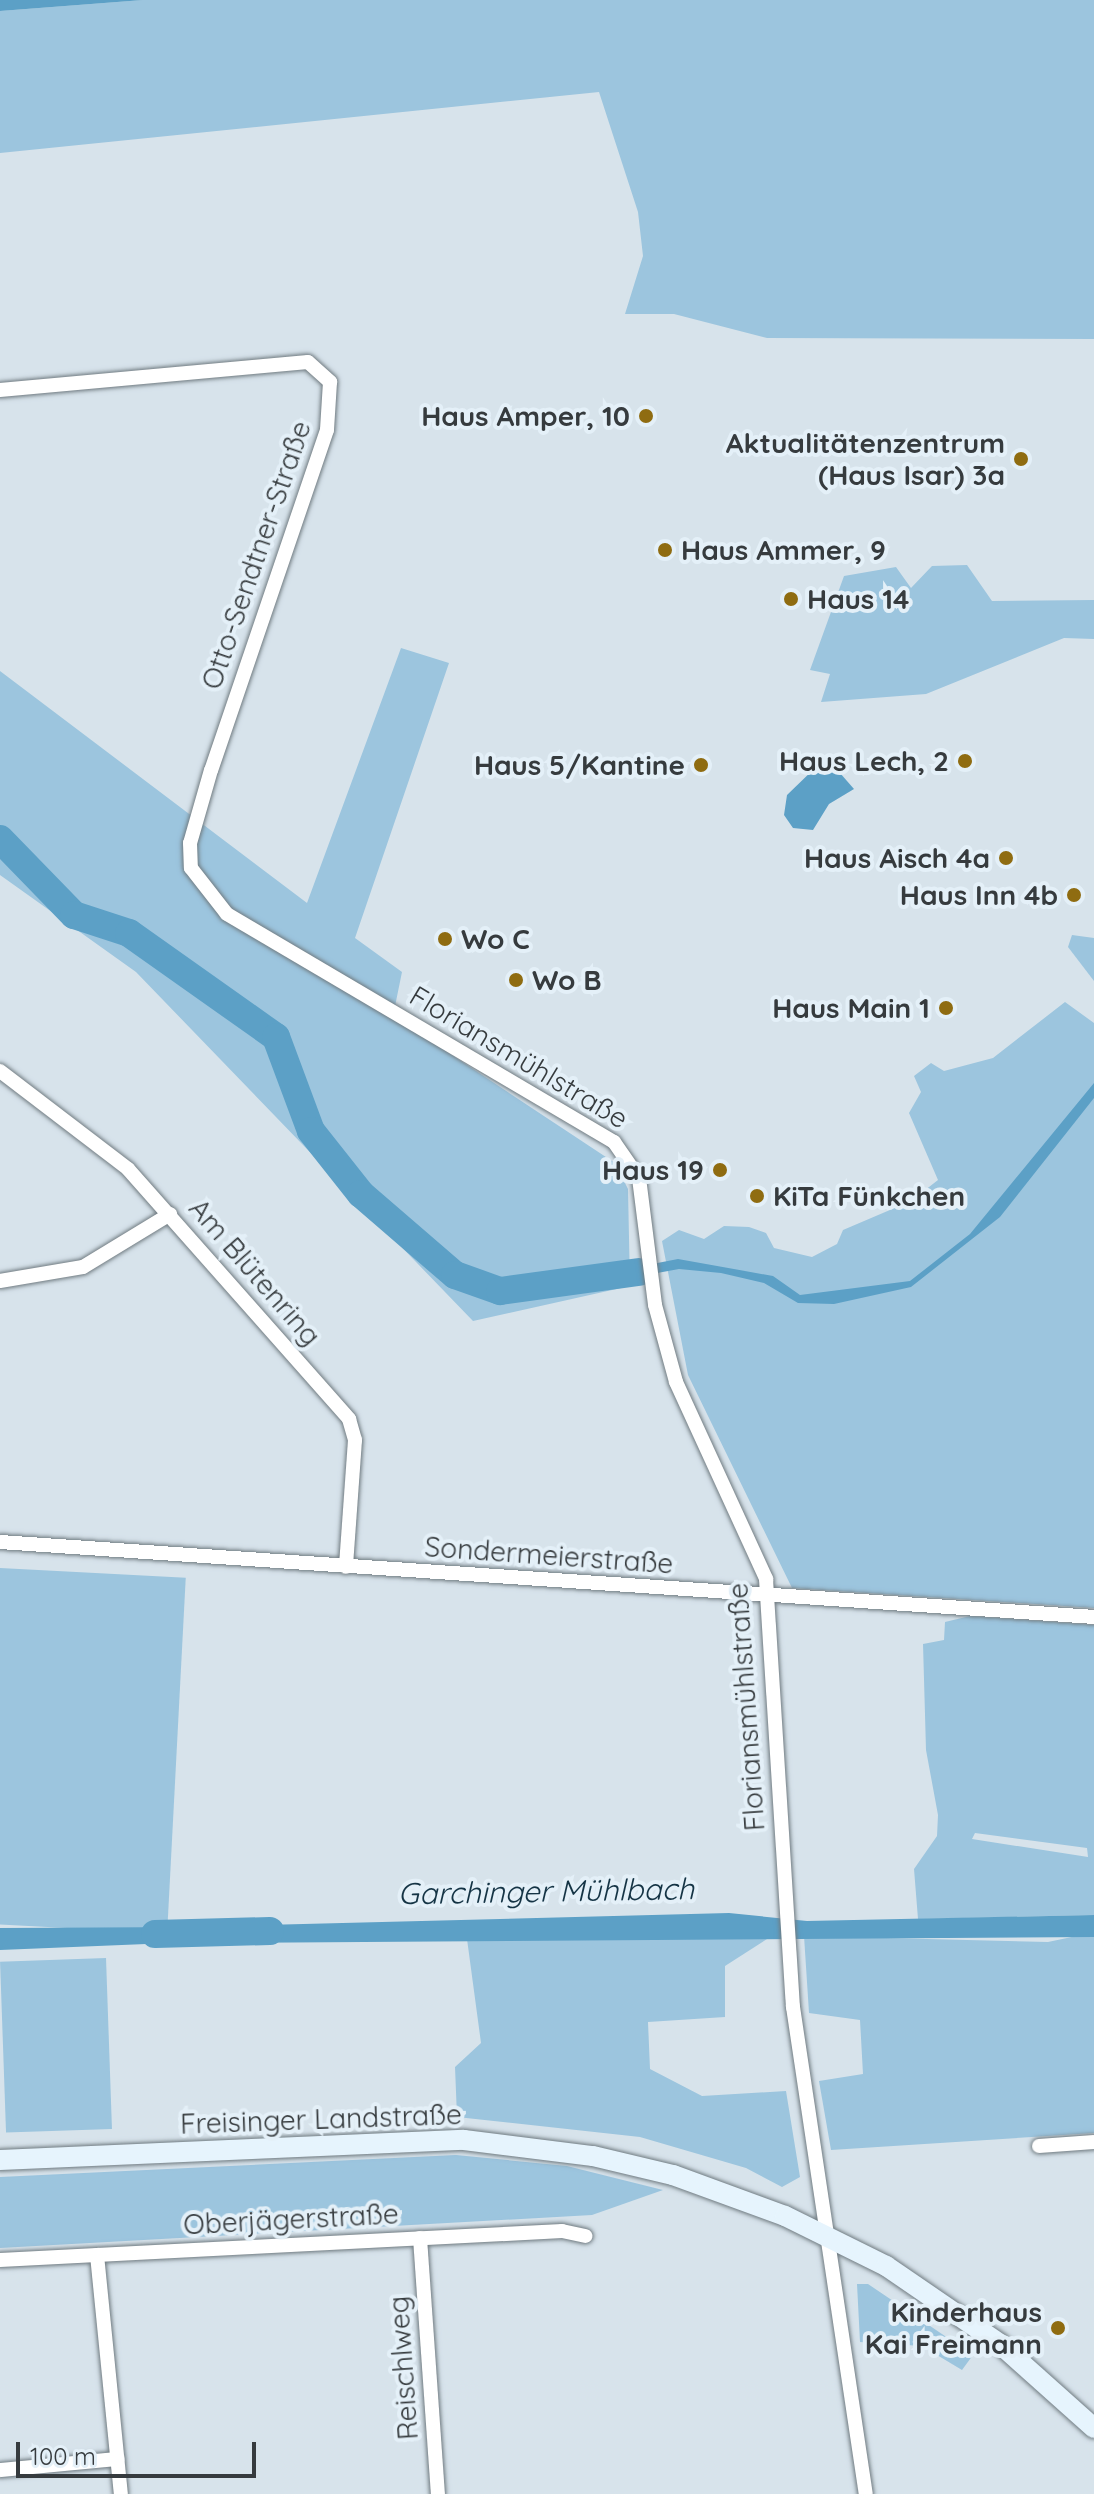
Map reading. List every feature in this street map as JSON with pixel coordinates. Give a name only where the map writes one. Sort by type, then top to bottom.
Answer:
[{"type":"main road","name":"Freisinger Landstraße","points":[[0,2160],[464,2140],[593,2156],[673,2175],[826,2234],[956,2310],[1094,2428]]},
{"type":"street","name":"Otto-Sendtner-Straße","points":[[0,390],[308,362],[322,368],[330,382],[327,430],[211,770],[190,843],[191,868],[227,914],[358,992]]},
{"type":"street","name":"Floriansmühlstraße","points":[[358,992],[623,1150],[643,1192],[651,1282],[676,1382],[769,1597],[787,1940],[826,2234],[866,2494]]},
{"type":"street","name":"Am Blütenring","points":[[0,1071],[84,1130],[170,1214],[349,1419],[355,1440],[346,1567]]},
{"type":"street","points":[[0,1281],[83,1267],[170,1214]]},
{"type":"street","name":"Sondermeierstraße","points":[[0,1542],[1094,1617]]},
{"type":"street","points":[[1039,2146],[1094,2142]]},
{"type":"street","name":"Oberjägerstraße","points":[[0,2260],[420,2238],[585,2236]]},
{"type":"street","name":"Reischlweg","points":[[420,2238],[438,2494]]},
{"type":"street","points":[[97,2255],[121,2494]]},
{"type":"street","points":[[0,2470],[117,2459]]},
{"type":"shaded area","points":[[0,0],[143,0],[0,11]]},
{"type":"shaded area","points":[[143,0],[1094,0],[1094,339],[767,338],[674,314],[625,314],[643,256],[638,212],[599,92],[0,153],[0,11]]},
{"type":"shaded area","points":[[967,565],[992,601],[1094,600],[1094,639],[1064,638],[926,694],[821,702],[830,674],[810,670],[844,576],[896,567],[911,588],[932,566]]},
{"type":"shaded area","points":[[401,648],[449,663],[355,938],[402,972],[393,1016],[615,1163],[628,1189],[630,1286],[473,1321],[136,972],[0,875],[0,671],[307,903]]},
{"type":"shaded area","points":[[817,766],[840,773],[854,789],[829,804],[813,830],[793,828],[784,815],[787,795]]},
{"type":"shaded area","points":[[1072,935],[1094,938],[1094,981],[1068,947]]},
{"type":"shaded area","points":[[1065,1002],[1094,1023],[1094,1608],[792,1588],[688,1375],[662,1241],[679,1230],[704,1239],[724,1226],[749,1227],[766,1233],[774,1248],[812,1257],[837,1244],[843,1230],[911,1201],[938,1180],[909,1113],[921,1092],[914,1076],[931,1063],[944,1071],[993,1058]]},
{"type":"shaded area","points":[[1094,1083],[1094,1098],[1000,1217],[911,1287],[834,1304],[798,1303],[764,1283],[721,1273],[679,1269],[603,1283],[601,1274],[678,1259],[773,1276],[800,1295],[910,1281],[970,1234]]},
{"type":"shaded area","points":[[0,1568],[186,1578],[167,1933],[0,1924]]},
{"type":"shaded area","points":[[970,1616],[1094,1625],[1094,1915],[918,1919],[914,1869],[937,1836],[938,1815],[926,1750],[923,1644],[944,1640],[945,1622]],"holes":[[[975,1833],[1087,1848],[1088,1857],[972,1839]]]},
{"type":"shaded area","points":[[729,1913],[807,1921],[1094,1915],[1094,1937],[231,1943],[230,1926]]},
{"type":"shaded area","points":[[194,1927],[195,1942],[0,1950],[0,1928]]},
{"type":"shaded area","points":[[1086,1934],[1094,1937],[1094,2133],[831,2150],[819,2081],[863,2074],[860,2020],[809,2013],[804,1936],[1048,1942]]},
{"type":"shaded area","points":[[467,1939],[767,1939],[725,1966],[725,2017],[648,2022],[650,2069],[702,2096],[786,2091],[800,2177],[782,2187],[746,2168],[640,2137],[457,2117],[455,2067],[481,2043]]},
{"type":"shaded area","points":[[106,1958],[112,2129],[6,2133],[0,1962]]},
{"type":"shaded area","points":[[456,2155],[567,2166],[663,2190],[592,2215],[0,2248],[0,2177]]},
{"type":"shaded area","points":[[857,2284],[868,2284],[973,2355],[962,2370],[922,2346],[860,2342]]},
{"type":"waterway","points":[[0,839],[74,915],[129,933],[276,1037],[311,1131],[361,1194],[455,1275],[500,1291],[639,1272]]},
{"type":"waterway","name":"Garchinger Mühlbach","points":[[155,1934],[270,1931]]},
{"type":"place","name":"Haus Amper, 10","points":[[646,416]]},
{"type":"place","name":"Aktualitätenzentrum (Haus Isar) 3a","points":[[1021,459]]},
{"type":"place","name":"Haus Ammer, 9","points":[[665,550]]},
{"type":"place","name":"Haus 14","points":[[791,599]]},
{"type":"place","name":"Haus Lech, 2","points":[[965,761]]},
{"type":"place","name":"Haus 5/Kantine","points":[[701,765]]},
{"type":"place","name":"Haus Aisch 4a","points":[[1006,858]]},
{"type":"place","name":"Haus Inn 4b","points":[[1074,895]]},
{"type":"place","name":"Wo C","points":[[445,939]]},
{"type":"place","name":"Wo B","points":[[516,980]]},
{"type":"place","name":"Haus Main 1","points":[[946,1008]]},
{"type":"place","name":"Haus 19","points":[[720,1170]]},
{"type":"place","name":"KiTa Fünkchen","points":[[757,1196]]},
{"type":"place","name":"Kinderhaus Kai Freimann","points":[[1058,2328]]}]
